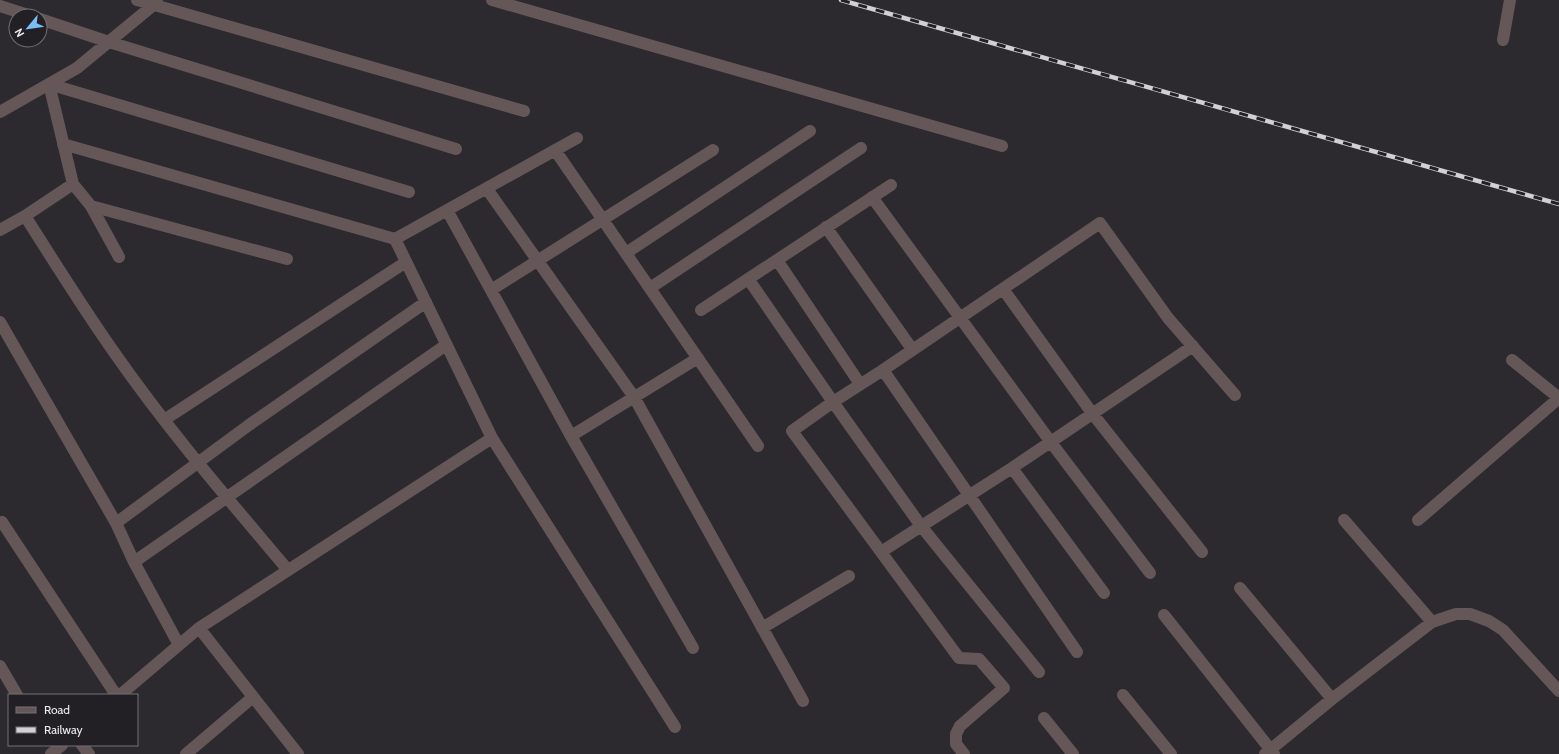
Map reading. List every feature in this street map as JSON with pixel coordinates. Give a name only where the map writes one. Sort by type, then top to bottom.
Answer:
[{"type":"street","points":[[137,0],[157,3],[524,111]]},
{"type":"street","points":[[492,0],[1002,146]]},
{"type":"street","points":[[1503,40],[1510,0]]},
{"type":"street","points":[[0,112],[77,68],[157,3]]},
{"type":"street","points":[[48,22],[109,42],[456,149]]},
{"type":"street","points":[[49,84],[73,184],[91,206],[119,257]]},
{"type":"street","points":[[49,84],[409,192]]},
{"type":"street","points":[[626,253],[810,131]]},
{"type":"street","points":[[63,144],[395,239],[577,138]]},
{"type":"street","points":[[650,288],[861,148]]},
{"type":"street","points":[[556,150],[758,446]]},
{"type":"street","points":[[491,290],[713,150]]},
{"type":"street","points":[[0,230],[25,216],[73,184]]},
{"type":"street","points":[[701,310],[749,280],[826,227],[891,185]]},
{"type":"street","points":[[487,188],[634,397],[803,701]]},
{"type":"street","points":[[872,198],[961,317],[1050,441],[1150,572]]},
{"type":"street","points":[[91,206],[287,259]]},
{"type":"street","points":[[447,210],[571,436],[693,648]]},
{"type":"street","points":[[25,216],[116,356],[198,463],[288,570]]},
{"type":"street","points":[[964,754],[956,744],[956,734],[960,726],[1004,688],[979,659],[959,658],[792,431],[1100,223],[1168,318],[1235,395]]},
{"type":"street","points":[[826,227],[912,349]]},
{"type":"street","points":[[395,239],[492,438],[675,727]]},
{"type":"street","points":[[777,260],[860,384]]},
{"type":"street","points":[[164,420],[406,262]]},
{"type":"street","points":[[749,280],[921,526],[1039,672]]},
{"type":"street","points":[[1003,288],[1092,413],[1202,552]]},
{"type":"street","points":[[116,523],[255,421],[426,302]]},
{"type":"street","points":[[0,322],[116,523],[134,562],[179,645]]},
{"type":"street","points":[[134,562],[446,345]]},
{"type":"street","points":[[881,552],[1012,468],[1193,346]]},
{"type":"street","points":[[571,436],[698,358]]},
{"type":"street","points":[[1418,520],[1559,398],[1512,360]]},
{"type":"street","points":[[883,370],[1077,652]]},
{"type":"street","points":[[121,694],[199,628],[492,438]]},
{"type":"street","points":[[1012,468],[1104,593]]},
{"type":"street","points":[[1344,520],[1432,622]]},
{"type":"street","points":[[1,521],[115,694]]},
{"type":"street","points":[[762,628],[849,576]]},
{"type":"street","points":[[1240,588],[1332,699]]},
{"type":"street","points":[[1164,615],[1270,753],[1332,699],[1432,622],[1456,614],[1470,614],[1489,621],[1503,630],[1559,691]]},
{"type":"street","points":[[199,628],[298,754]]},
{"type":"street","points":[[0,666],[16,694]]},
{"type":"street","points":[[1122,695],[1171,754]]},
{"type":"street","points":[[186,754],[254,697]]},
{"type":"street","points":[[1044,718],[1073,754]]},
{"type":"street","points":[[51,754],[61,746]]},
{"type":"street","points":[[83,746],[89,754]]},
{"type":"railway","points":[[841,0],[1559,204]]}]
